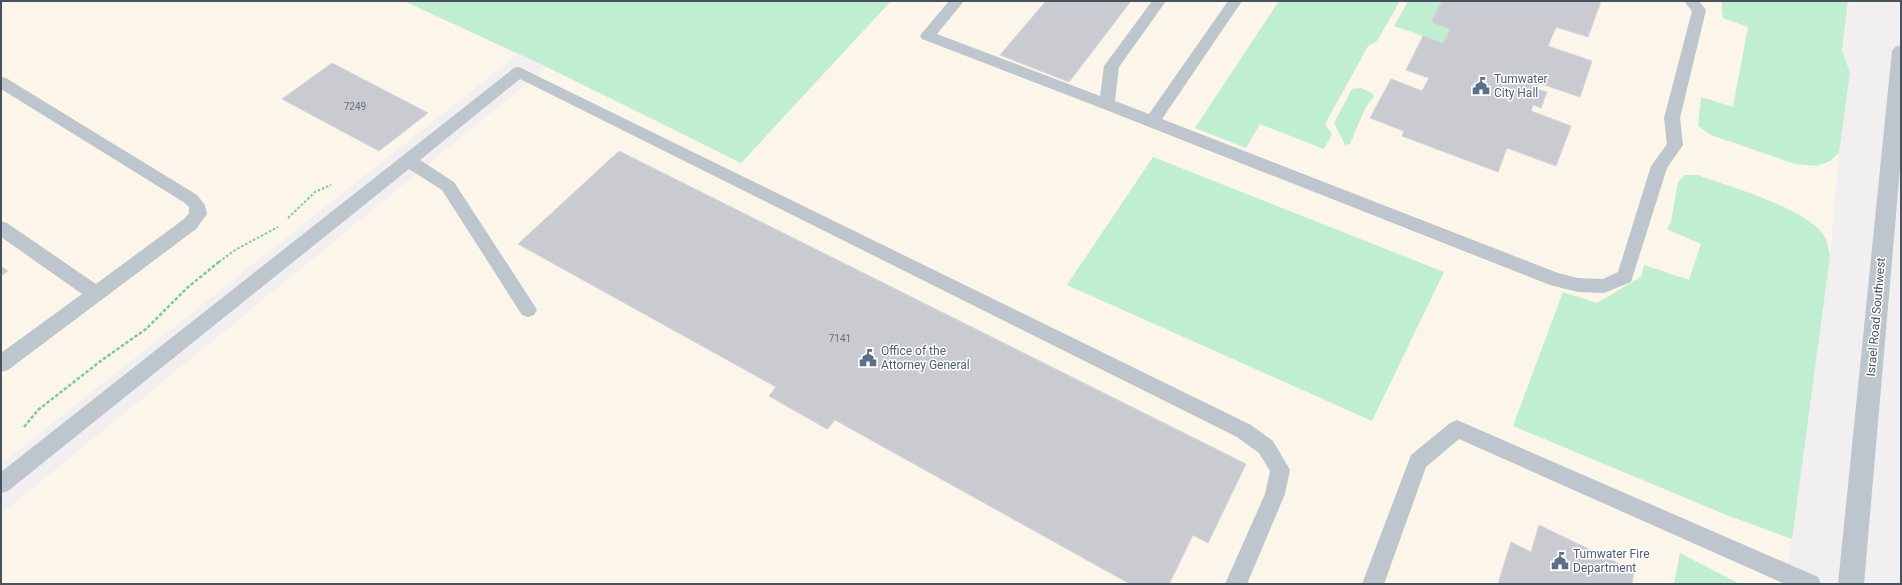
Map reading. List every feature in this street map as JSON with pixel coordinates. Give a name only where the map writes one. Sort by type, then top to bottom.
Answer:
[{"type":"street","name":"Israel Road Southwest","points":[[1851,584],[1893,223],[1901,51]]},
{"type":"lane","points":[[957,1],[926,36],[1107,104],[1556,280],[1578,285],[1604,286],[1625,277],[1659,166],[1675,145],[1672,118],[1700,10],[1691,1]]},
{"type":"lane","points":[[1107,104],[1112,66],[1159,1]]},
{"type":"lane","points":[[1152,122],[1235,1]]},
{"type":"lane","points":[[1,484],[519,72],[1244,431],[1266,447],[1280,470],[1275,494],[1236,584]]},
{"type":"lane","points":[[1,82],[191,199],[197,205],[198,214],[190,224],[1,364]]},
{"type":"lane","points":[[408,160],[448,186],[528,310]]},
{"type":"lane","points":[[1,228],[96,294]]},
{"type":"lane","points":[[1373,584],[1418,461],[1457,429],[1810,584]]},
{"type":"path","points":[[285,221],[315,192],[337,182]]},
{"type":"path","points":[[20,431],[38,410],[102,360],[146,329],[187,288],[235,250],[279,226]]},
{"type":"shaded area","points":[[1,1],[404,1],[518,54],[1,464]]},
{"type":"shaded area","points":[[891,1],[1849,1],[1842,51],[1850,72],[1839,153],[1830,257],[1785,584],[1,584],[1,514],[547,67],[741,163]]},
{"type":"green space","points":[[404,1],[891,1],[741,163],[547,67]]},
{"type":"green space","points":[[1279,1],[1400,1],[1377,41],[1368,46],[1325,124],[1332,134],[1324,149],[1260,124],[1246,148],[1195,128]]},
{"type":"green space","points":[[1408,1],[1442,1],[1431,22],[1450,29],[1443,43],[1394,26]]},
{"type":"green space","points":[[1721,1],[1848,1],[1842,51],[1850,72],[1839,153],[1830,161],[1817,166],[1795,164],[1711,135],[1698,126],[1701,97],[1733,107],[1748,27],[1723,18]]},
{"type":"green space","points":[[1361,88],[1372,93],[1374,97],[1363,113],[1350,144],[1345,145],[1334,123],[1352,89]]},
{"type":"green space","points":[[1153,157],[1444,272],[1372,421],[1067,285]]},
{"type":"green space","points":[[1685,175],[1698,175],[1768,200],[1804,218],[1818,228],[1826,239],[1830,257],[1792,539],[1729,516],[1513,426],[1563,292],[1597,303],[1641,277],[1644,265],[1689,280],[1701,244],[1667,229],[1671,221],[1678,182]]},
{"type":"green space","points":[[1680,553],[1738,583],[1739,584],[1674,584]]},
{"type":"building","points":[[1046,1],[1131,1],[1069,82],[1000,55]]},
{"type":"building","name":"Tumwater City Hall","points":[[1442,1],[1601,1],[1588,37],[1556,27],[1548,46],[1592,61],[1580,97],[1539,83],[1537,89],[1547,92],[1541,108],[1533,105],[1531,111],[1571,126],[1556,166],[1507,148],[1498,172],[1402,136],[1404,131],[1370,118],[1391,79],[1422,91],[1429,78],[1406,70],[1423,36],[1443,43],[1450,29],[1431,22]]},
{"type":"building","points":[[332,63],[428,113],[379,151],[282,99]]},
{"type":"building","points":[[619,151],[1246,464],[1208,543],[1193,535],[1169,584],[1130,584],[835,420],[827,429],[769,396],[776,387],[518,244]]},
{"type":"building","points":[[1,266],[8,271],[1,276]]},
{"type":"building","name":"Tumwater Fire Department","points":[[1539,525],[1634,571],[1632,584],[1498,584],[1511,542],[1531,552]]},
{"type":"place","name":"Tumwater City Hall","points":[[1481,86]]},
{"type":"place","name":"Office of the Attorney General","points":[[868,358]]},
{"type":"place","name":"Tumwater Fire Department","points":[[1560,561]]}]
